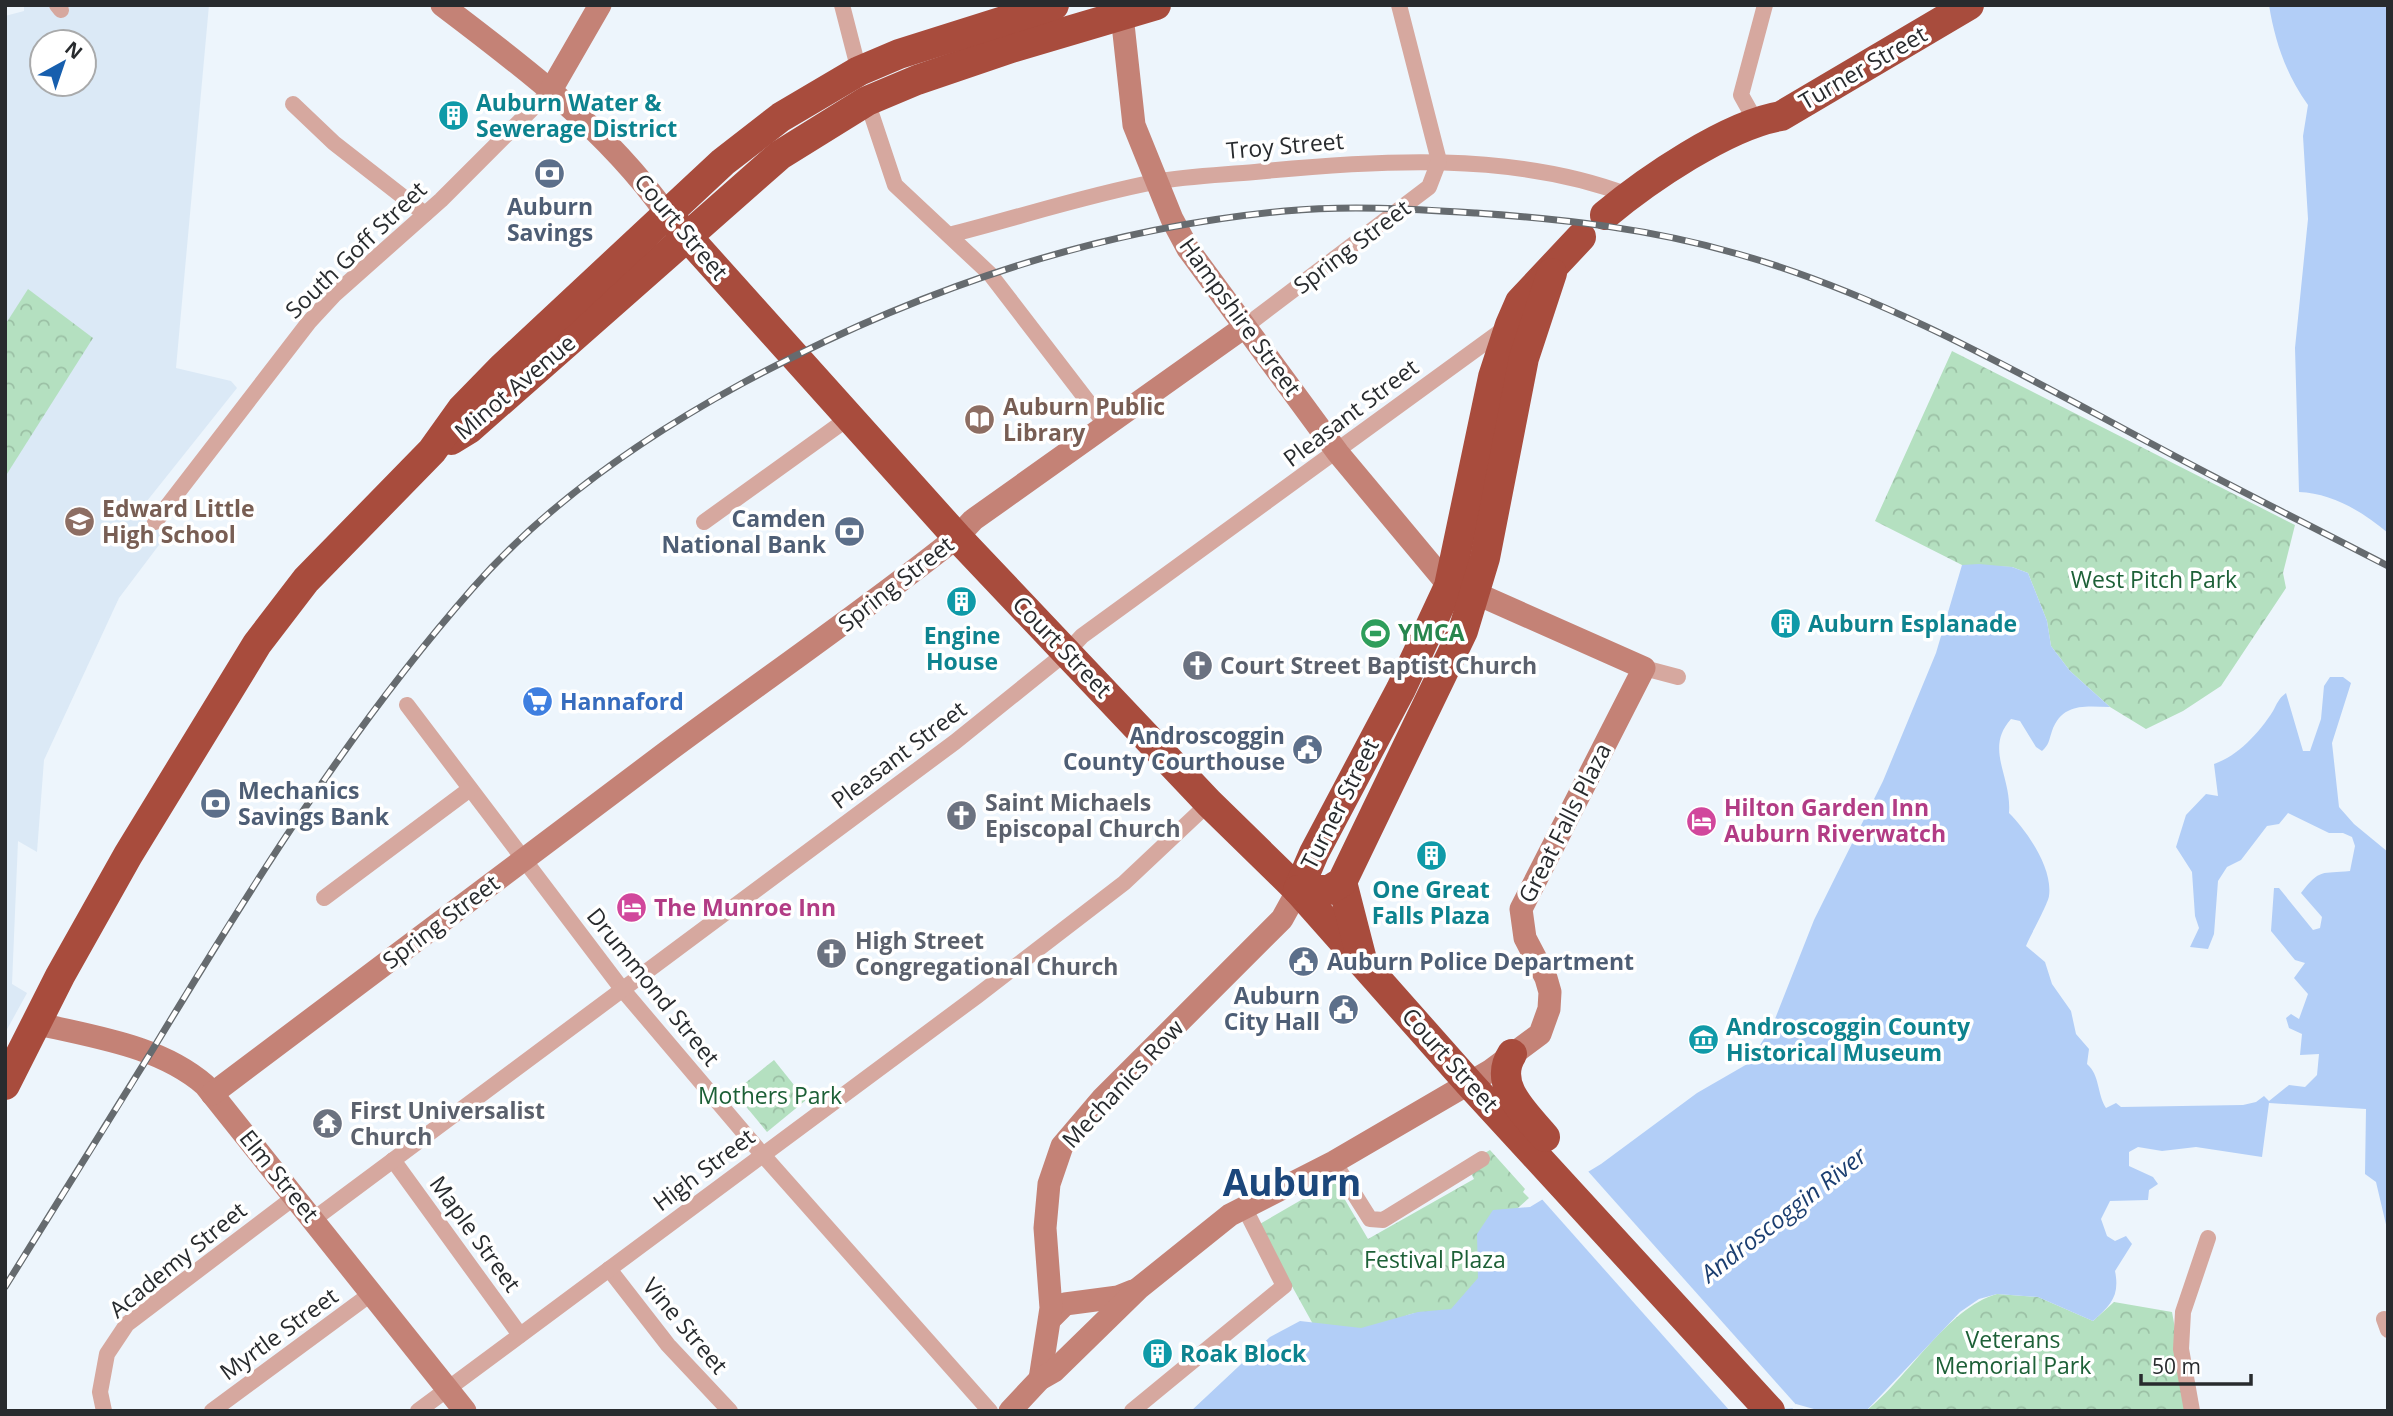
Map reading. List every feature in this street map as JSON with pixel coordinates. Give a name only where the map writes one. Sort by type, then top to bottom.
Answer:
[{"type":"highway","name":"Minot Avenue","points":[[432,451],[462,409],[502,368],[666,213],[723,162],[781,117],[859,71],[971,29],[1054,5]]},
{"type":"highway","name":"Minot Avenue","points":[[432,451],[469,429],[686,235],[780,155],[867,101],[917,80],[1122,10],[1156,5]]},
{"type":"highway","name":"Turner Street","points":[[1605,215],[1628,195],[1755,120],[1773,98],[1930,5]]},
{"type":"highway","name":"Turner Street","points":[[1755,120],[1781,116],[1968,5]]},
{"type":"highway","name":"Court Street","points":[[666,213],[957,537],[1209,803],[1298,890],[1469,1083],[1547,1153],[1594,1217],[1766,1408]]},
{"type":"highway","name":"Turner Street","points":[[1555,266],[1524,358],[1485,558],[1462,590],[1401,689],[1314,853],[1298,890],[1329,890],[1342,881],[1463,631],[1462,590],[1493,377],[1520,302],[1581,237]]},
{"type":"highway","points":[[5,1085],[35,1023],[134,846],[257,644],[306,580],[432,451]]},
{"type":"highway","points":[[1342,881],[1363,963]]},
{"type":"highway","points":[[1512,1054],[1505,1072],[1511,1094],[1547,1153]]},
{"type":"street","name":"Court Street","points":[[443,5],[551,90],[628,164],[666,213]]},
{"type":"street","points":[[551,90],[600,5]]},
{"type":"street","points":[[842,5],[859,71]]},
{"type":"street","points":[[1399,5],[1440,161]]},
{"type":"street","points":[[1755,120],[1741,94],[1765,5]]},
{"type":"street","name":"Hampshire Street","points":[[1122,10],[1134,125],[1156,182],[1188,249],[1243,328],[1338,453],[1462,590]]},
{"type":"street","name":"South Goff Street","points":[[155,522],[309,322],[334,295],[425,214],[551,90]]},
{"type":"street","points":[[867,101],[895,185],[990,274],[1106,425]]},
{"type":"street","points":[[293,104],[334,143],[425,214]]},
{"type":"street","name":"Troy Street","points":[[949,235],[1156,182],[1361,162],[1440,161],[1572,178],[1628,195]]},
{"type":"street","name":"Spring Street","points":[[212,1094],[779,669],[824,640],[957,537],[973,520],[1243,328],[1413,201],[1429,187],[1440,161]]},
{"type":"street","name":"Pleasant Street","points":[[314,1219],[955,742],[1068,652],[1082,636],[1338,453],[1510,325]]},
{"type":"street","points":[[704,522],[850,417]]},
{"type":"street","points":[[1462,590],[1644,668],[1678,677]]},
{"type":"street","name":"Great Falls Plaza","points":[[1545,1021],[1549,992],[1546,978],[1525,938],[1521,909],[1644,668]]},
{"type":"street","name":"Drummond Street","points":[[407,705],[622,989],[762,1154],[990,1411]]},
{"type":"street","points":[[324,898],[470,789]]},
{"type":"street","name":"High Street","points":[[418,1411],[966,1004],[1124,883],[1209,803]]},
{"type":"street","name":"Mechanics Row","points":[[1040,1379],[1050,1319],[1045,1228],[1049,1184],[1062,1146],[1102,1099],[1282,919],[1298,890]]},
{"type":"street","points":[[1010,1411],[1040,1379],[1054,1371],[1139,1288],[1230,1215],[1334,1162],[1469,1083],[1540,1034],[1545,1021]]},
{"type":"street","points":[[1469,1083],[1484,1058],[1534,1024],[1545,1021]]},
{"type":"street","name":"Elm Street","points":[[35,1023],[162,1058],[191,1073],[212,1094],[296,1196],[445,1389],[465,1411]]},
{"type":"street","points":[[1334,1162],[1370,1219],[1383,1220],[1482,1159]]},
{"type":"street","name":"Maple Street","points":[[393,1160],[520,1335]]},
{"type":"street","name":"Academy Street","points":[[104,1411],[100,1392],[107,1354],[127,1324],[296,1196]]},
{"type":"street","points":[[1132,1411],[1284,1286],[1244,1207]]},
{"type":"street","points":[[2192,1411],[2181,1349],[2183,1312],[2208,1238]]},
{"type":"street","name":"Vine Street","points":[[609,1269],[668,1345],[730,1411]]},
{"type":"street","points":[[1079,1346],[1050,1319],[1065,1304],[1118,1297],[1139,1288]]},
{"type":"street","name":"Myrtle Street","points":[[212,1411],[372,1293]]},
{"type":"shaded area","name":"Edward Little High School","points":[[24,5],[209,5],[176,368],[231,381],[237,388],[139,511],[168,533],[119,598],[44,760],[37,852],[18,841],[12,984],[27,993],[5,1033],[5,16],[24,11]]},
{"type":"green space","points":[[28,289],[93,338],[5,477],[5,325]]},
{"type":"green space","name":"West Pitch Park","points":[[1952,351],[2295,525],[2283,573],[2286,588],[2221,686],[2183,711],[2146,729],[2110,707],[2070,671],[2051,646],[2047,621],[2028,573],[2012,567],[1962,565],[1875,521]]},
{"type":"green space","name":"Mothers Park","points":[[774,1060],[806,1100],[767,1132],[734,1092]]},
{"type":"green space","name":"Festival Plaza","points":[[1490,1150],[1525,1189],[1523,1192],[1529,1198],[1510,1215],[1480,1301],[1442,1312],[1410,1314],[1392,1328],[1319,1335],[1258,1225],[1334,1181],[1368,1239],[1474,1179],[1466,1164]]},
{"type":"green space","name":"Veterans Memorial Park","points":[[1997,1294],[2038,1297],[2093,1321],[2114,1302],[2172,1312],[2190,1411],[1866,1411],[1945,1328],[1979,1302]]},
{"type":"water","points":[[2269,5],[2388,5],[2388,533],[2347,505],[2323,496],[2299,492],[2295,348],[2308,219],[2303,136],[2308,105],[2293,82],[2283,57]]},
{"type":"water","name":"Androscoggin River","points":[[1962,565],[2012,567],[2028,573],[2047,621],[2051,646],[2070,671],[2110,707],[2083,707],[2068,711],[2056,722],[2042,751],[2036,747],[2020,721],[2011,719],[2003,730],[1999,752],[2007,787],[2009,813],[2037,851],[2049,885],[2048,900],[2026,946],[2045,962],[2052,984],[2071,1011],[2076,1034],[2089,1049],[2087,1064],[2094,1074],[2106,1108],[2116,1103],[2121,1107],[2243,1105],[2256,1102],[2264,1096],[2269,1101],[2289,1085],[2305,1087],[2317,1075],[2319,1054],[2300,1055],[2302,1034],[2289,1028],[2286,1018],[2291,1014],[2299,1019],[2308,994],[2294,978],[2305,963],[2295,960],[2271,931],[2274,888],[2279,888],[2313,930],[2320,928],[2322,917],[2301,893],[2317,876],[2350,871],[2355,846],[2352,837],[2343,833],[2329,833],[2288,813],[2279,824],[2267,826],[2241,860],[2227,867],[2218,881],[2214,934],[2208,949],[2190,947],[2199,928],[2195,916],[2192,872],[2176,847],[2186,815],[2206,794],[2218,796],[2214,764],[2247,743],[2283,695],[2286,693],[2303,751],[2310,751],[2321,719],[2324,686],[2330,677],[2343,677],[2351,683],[2332,743],[2339,807],[2354,824],[2388,852],[2388,1233],[2376,1182],[2365,1174],[2366,1109],[2269,1103],[2262,1157],[2196,1147],[2162,1151],[2138,1147],[2129,1152],[2129,1166],[2153,1177],[2158,1184],[2149,1190],[2148,1200],[2110,1201],[2101,1219],[2107,1236],[2115,1241],[2126,1236],[2132,1244],[2115,1271],[2116,1287],[2113,1299],[2093,1321],[2038,1297],[1997,1294],[1979,1299],[1960,1312],[1866,1411],[1821,1411],[1796,1404],[1791,1411],[1191,1411],[1270,1337],[1300,1321],[1361,1328],[1418,1312],[1451,1309],[1478,1278],[1477,1234],[1493,1210],[1530,1207],[1601,1164],[1697,1093],[1749,1063],[1773,1024],[1814,920],[1883,781],[1936,653]]},
{"type":"pier","points":[[1586,1169],[1799,1408],[1730,1411],[1540,1197]]},
{"type":"railway","points":[[5,1287],[302,812],[342,754],[427,642],[501,558],[531,529],[598,475],[668,427],[741,384],[870,321],[1004,270],[1143,233],[1213,220],[1333,208],[1509,215],[1608,226],[1706,245],[1792,271],[1846,291],[1950,338],[2388,566]]},
{"type":"place","name":"Auburn Water & Sewerage District","points":[[453,116]]},
{"type":"place","name":"Auburn Savings","points":[[550,173]]},
{"type":"place","name":"Auburn Public Library","points":[[980,420]]},
{"type":"place","name":"Edward Little High School","points":[[79,522]]},
{"type":"place","name":"Camden National Bank","points":[[849,532]]},
{"type":"place","name":"Engine House","points":[[962,602]]},
{"type":"place","name":"Auburn Esplanade","points":[[1785,624]]},
{"type":"place","name":"YMCA","points":[[1375,633]]},
{"type":"place","name":"Court Street Baptist Church","points":[[1197,666]]},
{"type":"place","name":"Hannaford","points":[[537,702]]},
{"type":"place","name":"Androscoggin County Courthouse","points":[[1308,749]]},
{"type":"place","name":"Mechanics Savings Bank","points":[[215,804]]},
{"type":"place","name":"Saint Michaels Episcopal Church","points":[[962,816]]},
{"type":"place","name":"Hilton Garden Inn Auburn Riverwatch","points":[[1701,821]]},
{"type":"place","name":"One Great Falls Plaza","points":[[1431,856]]},
{"type":"place","name":"The Munroe Inn","points":[[631,908]]},
{"type":"place","name":"High Street Congregational Church","points":[[832,954]]},
{"type":"place","name":"Auburn Police Department","points":[[1304,962]]},
{"type":"place","name":"Auburn City Hall","points":[[1343,1009]]},
{"type":"place","name":"Androscoggin County Historical Museum","points":[[1703,1040]]},
{"type":"place","name":"First Universalist Church","points":[[327,1124]]},
{"type":"place","name":"Roak Block","points":[[1157,1354]]},
{"type":"district","name":"Auburn","points":[[1292,1183]]}]
